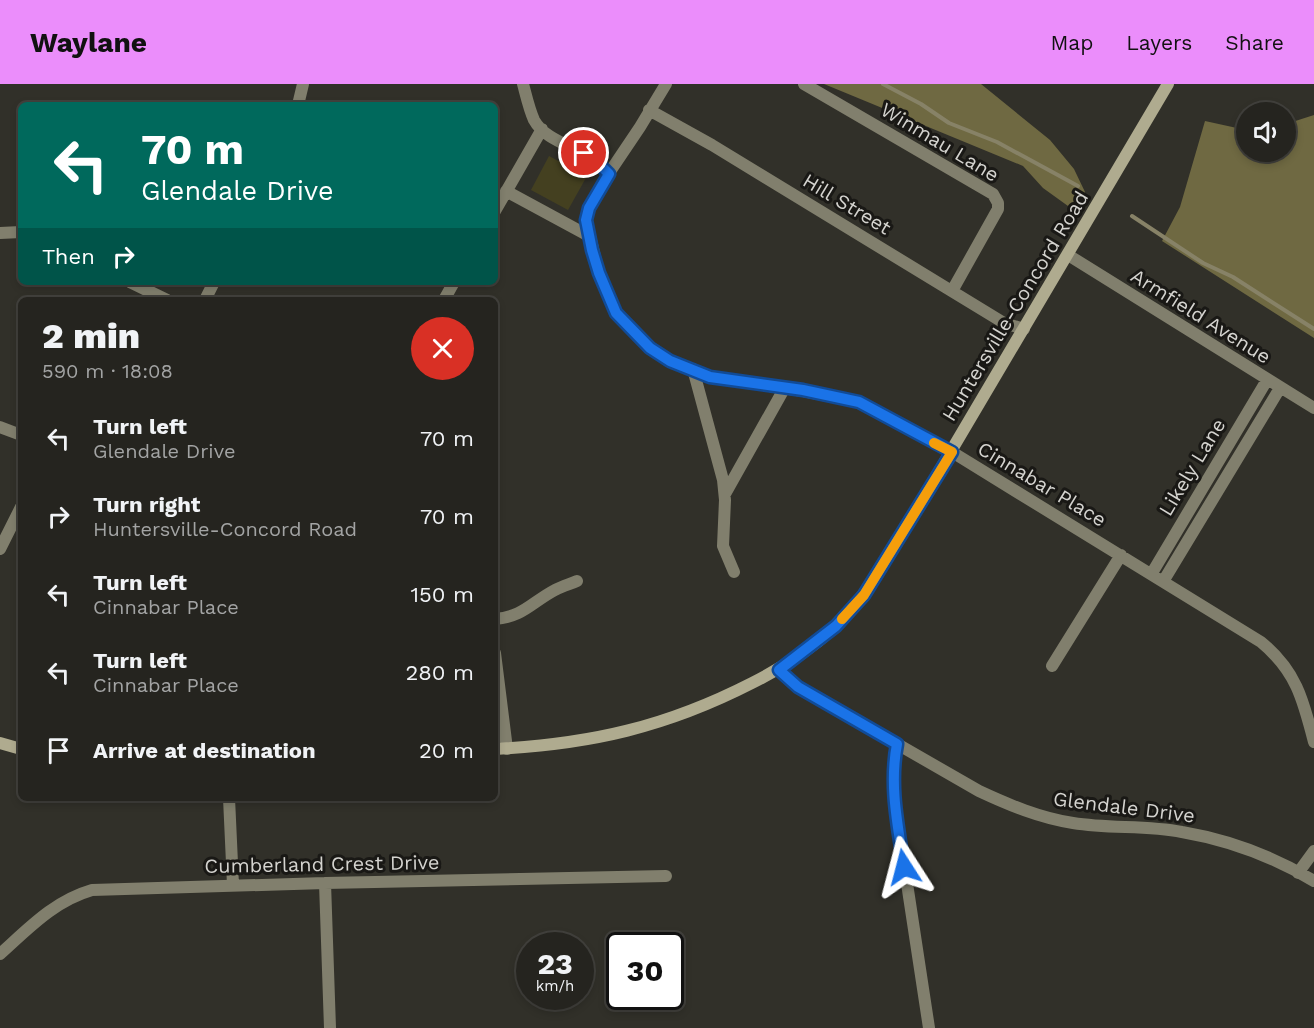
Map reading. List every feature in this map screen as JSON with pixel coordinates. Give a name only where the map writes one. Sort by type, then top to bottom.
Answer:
[{"type":"main road","name":"Huntersville-Concord Road","points":[[501,749],[572,743],[648,727],[710,705],[779,670],[836,626],[864,595],[952,452],[1168,84]]},
{"type":"main road","points":[[0,742],[18,748]]},
{"type":"street","points":[[299,102],[303,84]]},
{"type":"street","points":[[523,84],[534,120],[542,129],[584,153],[609,174]]},
{"type":"street","name":"Cinnabar Place","points":[[666,84],[609,174],[589,208],[586,220],[599,273],[616,313],[650,348],[670,361],[710,377],[859,402],[952,452],[1251,634],[1271,650],[1288,670],[1305,705],[1314,738]]},
{"type":"street","name":"Winmau Lane","points":[[804,84],[993,194],[998,202],[998,210],[952,291]]},
{"type":"street","name":"Hill Street","points":[[650,110],[712,145],[1004,323],[1024,329]]},
{"type":"street","points":[[498,206],[542,129]]},
{"type":"street","points":[[506,191],[589,236]]},
{"type":"street","points":[[0,233],[18,232]]},
{"type":"street","name":"Armfield Avenue","points":[[1068,255],[1314,408]]},
{"type":"street","points":[[136,285],[161,297]]},
{"type":"street","points":[[693,369],[725,494],[723,546],[734,572]]},
{"type":"street","name":"Likely Lane","points":[[1152,573],[1267,380]]},
{"type":"street","name":"Likely Lane","points":[[1164,580],[1280,388]]},
{"type":"street","points":[[725,494],[784,389]]},
{"type":"street","points":[[0,427],[18,434]]},
{"type":"street","points":[[0,549],[18,513]]},
{"type":"street","points":[[1052,666],[1121,555]]},
{"type":"street","points":[[498,618],[529,609],[555,590],[577,581]]},
{"type":"street","name":"Glendale Drive","points":[[779,670],[798,687],[979,791],[1037,815],[1074,823],[1146,827],[1213,838],[1244,848],[1314,881]]},
{"type":"street","points":[[498,701],[501,749]]},
{"type":"street","points":[[897,744],[893,776],[894,798],[929,1028]]},
{"type":"street","points":[[229,801],[233,885]]},
{"type":"street","points":[[1298,873],[1314,851]]},
{"type":"street","name":"Cumberland Crest Drive","points":[[0,954],[53,908],[78,894],[92,890],[666,876]]},
{"type":"street","points":[[325,883],[330,1028]]},
{"type":"shaded area","points":[[824,84],[981,84],[1050,140],[1074,169],[1085,192],[1078,201],[1068,206],[1043,188],[1023,166]]},
{"type":"shaded area","points":[[1314,115],[1314,338],[1162,241],[1180,207],[1205,121],[1236,128],[1236,162],[1296,162],[1296,121]]},
{"type":"shaded area","points":[[549,156],[587,176],[568,210],[531,190]]},
{"type":"waterway","points":[[883,84],[921,104],[949,123],[997,142],[1078,186]]},
{"type":"waterway","points":[[1132,216],[1203,263],[1233,277],[1314,329]]},
{"type":"slow traffic","points":[[842,619],[864,595],[952,452],[934,443]]},
{"type":"route","points":[[584,153],[609,174],[589,208],[586,220],[599,273],[616,313],[650,348],[670,361],[710,377],[803,390],[859,402],[952,452],[864,595],[822,639],[779,670],[798,687],[897,744],[893,776],[894,798],[904,867]]}]
